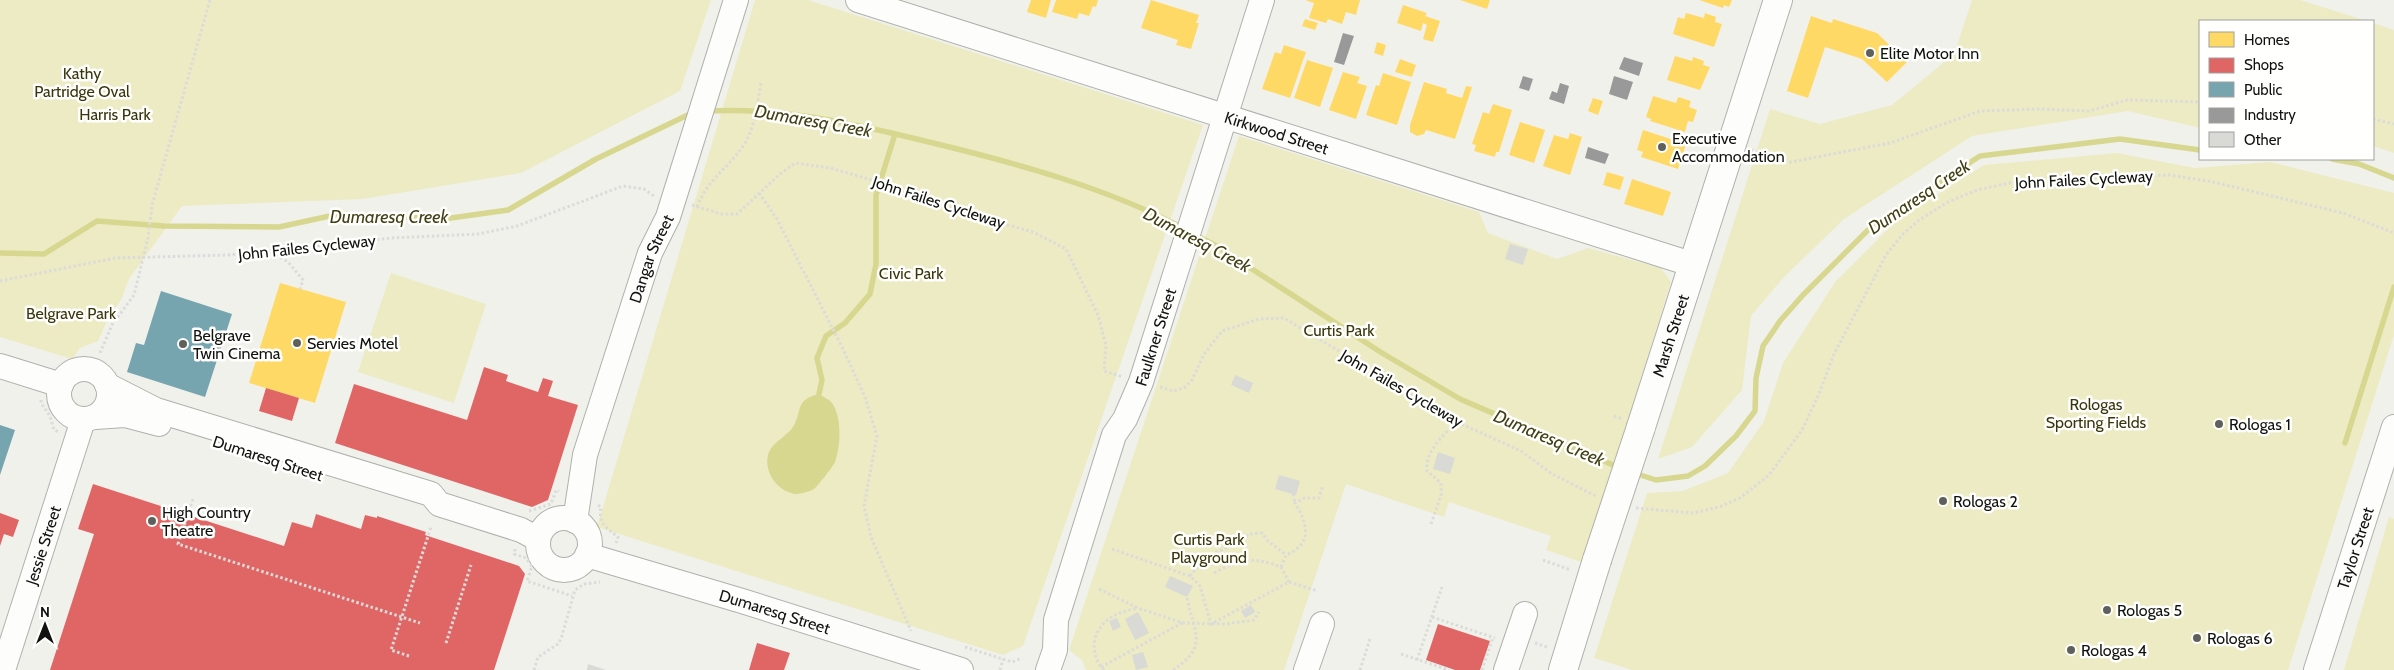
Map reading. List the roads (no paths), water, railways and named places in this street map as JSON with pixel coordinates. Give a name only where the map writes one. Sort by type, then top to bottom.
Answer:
[{"type":"main road","name":"Marsh Street","points":[[1563,670],[1587,566],[1642,427],[1778,0]]},
{"type":"street","name":"Dangar Street","points":[[574,521],[585,455],[650,253],[666,224],[736,0]]},
{"type":"street","name":"Kirkwood Street","points":[[858,0],[1694,266]]},
{"type":"street","name":"Faulkner Street","points":[[1048,670],[1055,650],[1056,620],[1114,435],[1125,419],[1140,382],[1262,0]]},
{"type":"street","points":[[0,366],[51,391],[65,410],[72,416],[89,418],[106,407],[108,400],[108,385],[97,373],[83,370],[70,374],[51,391]]},
{"type":"street","name":"Dumaresq Street","points":[[108,385],[156,410],[431,494],[440,504],[521,530],[538,539]]},
{"type":"street","name":"Dumaresq Street","points":[[89,418],[125,415],[153,422],[428,509],[440,504]]},
{"type":"street","name":"Jessie Street","points":[[3,670],[89,418]]},
{"type":"street","name":"Taylor Street","points":[[2316,670],[2384,491],[2394,427]]},
{"type":"street","points":[[563,518],[583,526],[588,535],[590,545],[582,563],[574,568],[564,570],[555,568],[541,557],[538,539],[544,528],[553,521],[563,518]]},
{"type":"street","name":"Dumaresq Street","points":[[587,555],[742,601],[961,670]]},
{"type":"street","points":[[1506,670],[1525,614]]},
{"type":"street","points":[[1306,670],[1322,624]]},
{"type":"street","points":[[1028,664],[1042,670]]},
{"type":"waterway","name":"Dumaresq Creek","points":[[708,111],[765,112],[822,119],[933,143],[1061,178],[1124,201],[1183,228]]},
{"type":"waterway","name":"Dumaresq Creek","points":[[0,253],[44,254],[97,221],[164,226],[279,227],[339,214],[444,219],[508,210],[596,159],[694,112]]},
{"type":"waterway","points":[[819,394],[822,380],[817,358],[826,336],[845,323],[870,294],[876,264],[876,195],[895,134]]},
{"type":"waterway","name":"Dumaresq Creek","points":[[1634,473],[1656,480],[1688,476],[1705,466],[1736,436],[1755,411],[1756,378],[1763,346],[1780,321],[1803,295],[1873,225],[1980,156],[2120,139],[2199,150]]},
{"type":"waterway","name":"Dumaresq Creek","points":[[2337,160],[2359,164],[2394,178]]},
{"type":"waterway","name":"Dumaresq Creek","points":[[1194,234],[1218,247],[1382,353],[1460,399],[1620,468]]},
{"type":"waterway","points":[[2345,443],[2394,287]]},
{"type":"place","name":"Elite Motor Inn","points":[[1870,53]]},
{"type":"place","name":"Executive Accommodation","points":[[1662,147]]},
{"type":"place","name":"Servies Motel","points":[[297,343]]},
{"type":"place","name":"Belgrave Twin Cinema","points":[[183,344]]},
{"type":"place","name":"Rologas 1","points":[[2219,424]]},
{"type":"place","name":"Rologas 2","points":[[1943,501]]},
{"type":"place","name":"High Country Theatre","points":[[152,521]]},
{"type":"place","name":"Rologas 5","points":[[2107,610]]},
{"type":"place","name":"Rologas 6","points":[[2197,638]]},
{"type":"place","name":"Rologas 4","points":[[2071,650]]},
{"type":"park label","name":"Kathy Partridge Oval","points":[[82,82]]},
{"type":"park label","name":"Harris Park","points":[[115,114]]},
{"type":"park label","name":"Civic Park","points":[[911,273]]},
{"type":"park label","name":"Belgrave Park","points":[[71,313]]},
{"type":"park label","name":"Curtis Park","points":[[1339,330]]},
{"type":"park label","name":"Rologas Sporting Fields","points":[[2096,413]]},
{"type":"park label","name":"Curtis Park Playground","points":[[1209,548]]}]
